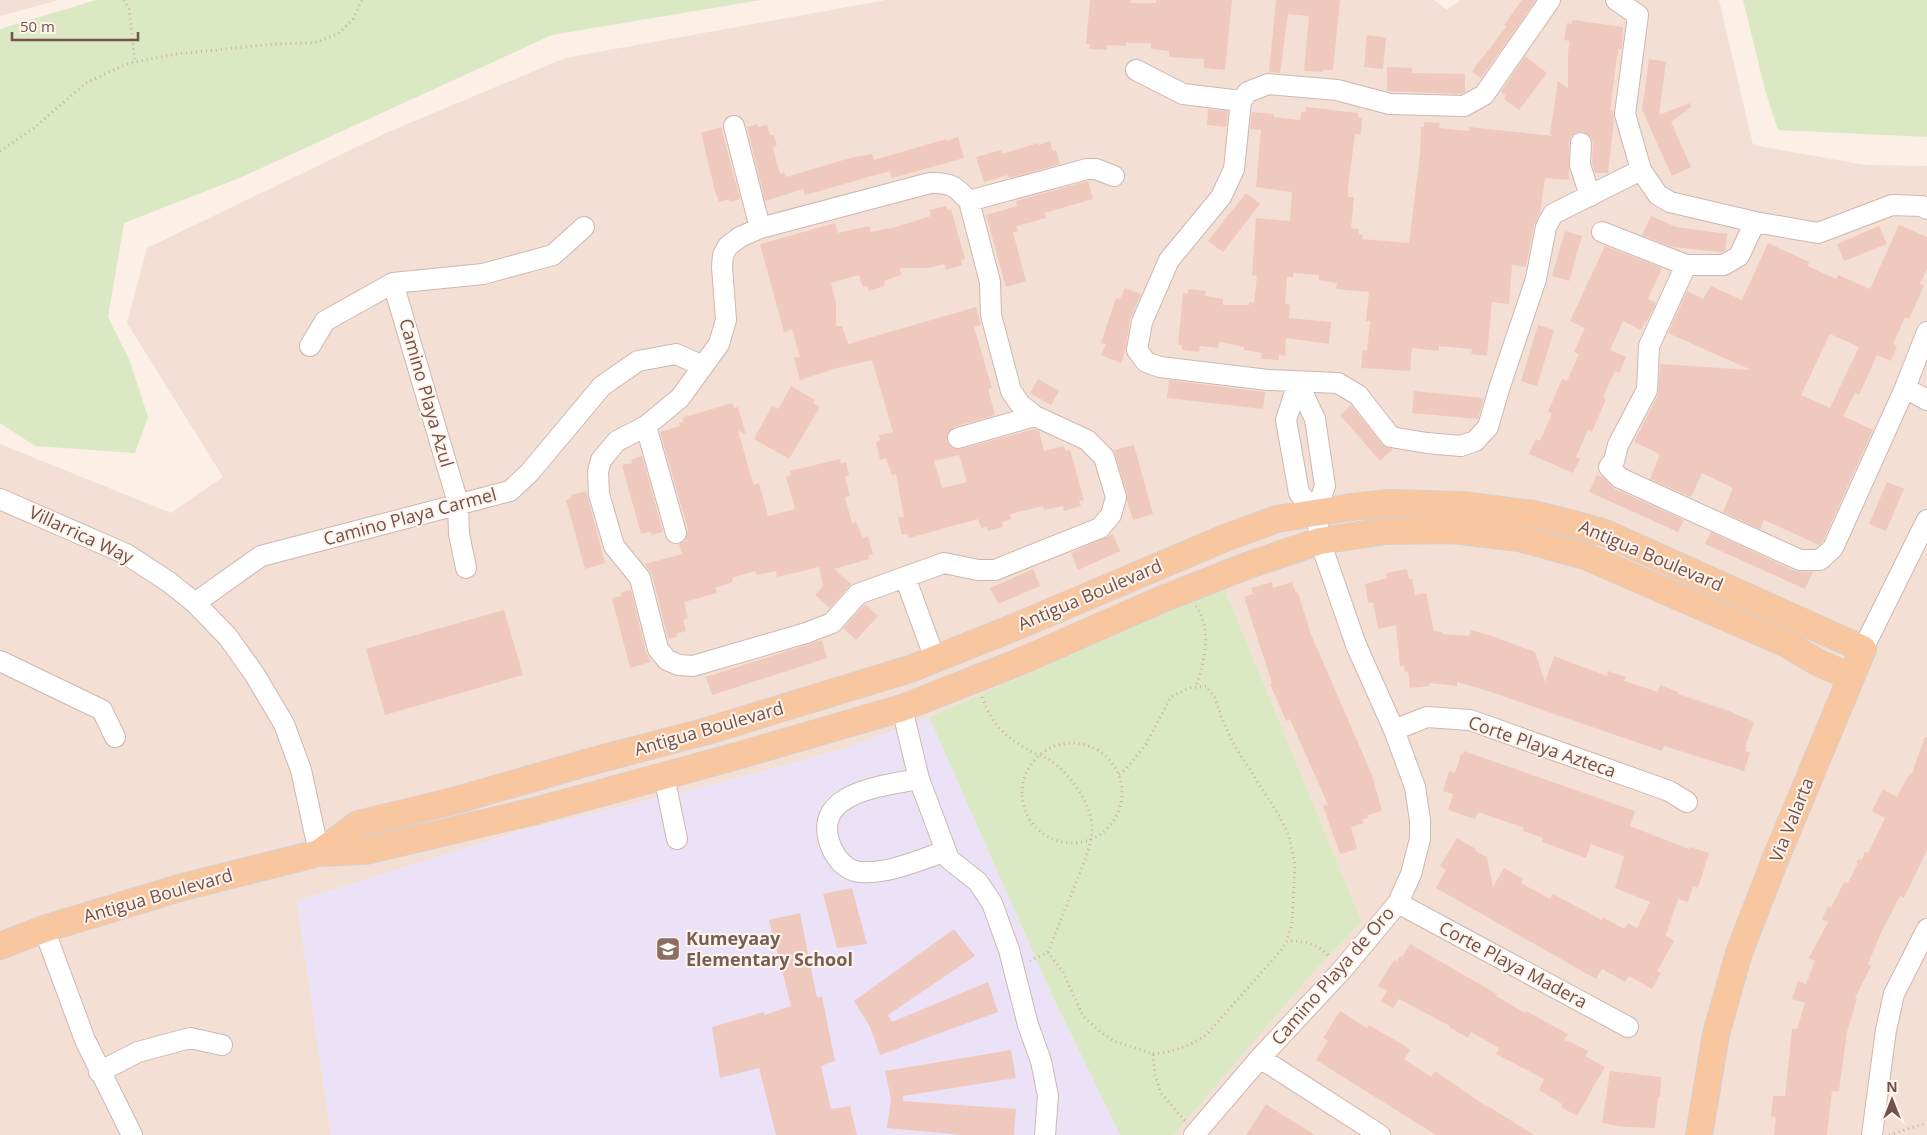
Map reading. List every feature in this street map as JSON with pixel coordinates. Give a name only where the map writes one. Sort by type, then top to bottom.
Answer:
[{"type":"main road","name":"Antigua Boulevard","points":[[319,853],[358,824],[457,800],[684,737],[901,672],[1020,625],[1225,538],[1277,520],[1316,512],[1388,504],[1425,503],[1498,508],[1570,523],[1605,533],[1863,648]]},
{"type":"main road","name":"Antigua Boulevard","points":[[0,946],[44,929],[182,888],[319,853],[365,851],[535,811],[902,708],[1024,660],[1160,600],[1257,562],[1320,541],[1386,531],[1452,530],[1519,538],[1594,559],[1787,644],[1818,662],[1851,677]]},
{"type":"main road","name":"Via Valarta","points":[[1699,1135],[1716,1034],[1739,953],[1775,860],[1863,648]]},
{"type":"main road","points":[[932,695],[938,679],[935,659]]},
{"type":"main road","points":[[664,776],[672,752],[684,737]]},
{"type":"street","points":[[1550,0],[1484,95],[1464,106],[1390,104],[1336,90],[1294,85],[1268,84],[1248,92],[1241,101],[1234,169],[1221,197],[1169,260],[1142,322],[1138,350],[1146,362],[1160,367],[1298,383],[1338,383],[1358,395],[1391,436],[1427,443],[1461,446],[1475,441],[1488,427],[1536,279],[1546,227],[1553,214],[1641,170]]},
{"type":"street","points":[[1616,0],[1638,15],[1626,114],[1641,170],[1658,195],[1670,202],[1755,222],[1818,234],[1892,205],[1921,206],[1927,209]]},
{"type":"street","points":[[1136,70],[1183,94],[1241,101]]},
{"type":"street","points":[[734,126],[760,228]]},
{"type":"street","points":[[1580,143],[1580,165],[1590,196]]},
{"type":"street","points":[[969,201],[1087,169],[1096,169],[1114,176]]},
{"type":"street","points":[[943,182],[956,187],[969,201],[990,282],[991,315],[1011,391],[1020,404],[1035,416],[1087,440],[1104,457],[1116,497],[1111,515],[1100,528],[995,570],[978,570],[944,563],[858,594],[832,622],[806,633],[693,666],[678,665],[668,660],[658,649],[640,578],[614,546],[599,494],[598,472],[602,460],[617,441],[646,426],[680,398],[719,344],[726,320],[722,267],[723,255],[728,246],[740,237],[760,228],[930,183],[943,182]]},
{"type":"street","points":[[1602,232],[1686,265],[1724,265],[1739,256],[1755,222]]},
{"type":"street","points":[[310,346],[325,321],[393,283],[482,274],[553,255],[584,227]]},
{"type":"street","points":[[1686,265],[1649,346],[1648,390],[1618,445],[1614,461],[1609,467],[1620,478],[1800,560],[1820,560],[1833,548],[1905,388],[1927,332]]},
{"type":"street","name":"Camino Playa Azul","points":[[393,283],[458,504],[459,534],[466,568]]},
{"type":"street","name":"Camino Playa Carmel","points":[[195,604],[261,556],[510,491],[530,472],[602,386],[638,361],[676,354],[703,366]]},
{"type":"street","points":[[1298,383],[1315,419],[1325,486],[1316,512],[1299,493],[1286,420],[1298,383]]},
{"type":"street","points":[[1905,388],[1927,400]]},
{"type":"street","points":[[958,438],[1035,416]]},
{"type":"street","points":[[646,426],[676,533]]},
{"type":"street","name":"Villarrica Way","points":[[0,499],[126,554],[169,582],[228,636],[255,675],[284,724],[301,770],[319,853]]},
{"type":"street","name":"Camino Playa de Oro","points":[[1194,1134],[1260,1058],[1342,970],[1398,903],[1412,874],[1420,839],[1420,820],[1415,787],[1394,730],[1356,645],[1320,541],[1316,512]]},
{"type":"street","name":"Via Valarta","points":[[1863,648],[1927,520]]},
{"type":"street","points":[[905,577],[935,659]]},
{"type":"street","points":[[2,668],[102,710],[115,737]]},
{"type":"street","points":[[902,708],[920,779],[948,859],[978,882],[992,903],[1013,968],[1028,1025],[1041,1061],[1048,1096],[1045,1135]]},
{"type":"street","name":"Corte Playa Azteca","points":[[1394,730],[1427,717],[1470,720],[1670,790],[1687,802]]},
{"type":"street","points":[[664,776],[677,839]]},
{"type":"street","points":[[920,779],[871,788],[848,797],[835,806],[829,816],[828,830],[831,845],[836,857],[845,866],[859,872],[885,871],[946,851]]},
{"type":"street","name":"Corte Playa Madera","points":[[1398,903],[1628,1027]]},
{"type":"street","points":[[44,929],[85,1040],[99,1072],[132,1135]]},
{"type":"street","points":[[1872,1135],[1886,1030],[1894,994],[1927,929]]},
{"type":"street","points":[[99,1072],[138,1052],[190,1038],[222,1045]]},
{"type":"street","points":[[1260,1058],[1380,1135]]},
{"type":"path","points":[[124,0],[129,8],[135,62]]},
{"type":"path","points":[[0,151],[34,128],[86,83],[135,62],[216,49],[314,43],[338,34],[354,19],[362,0]]},
{"type":"path","points":[[1192,602],[1202,617],[1207,637],[1196,687]]},
{"type":"path","points":[[1048,952],[1063,972],[1083,1016],[1097,1030],[1114,1041],[1153,1054],[1172,1051],[1193,1044],[1207,1034],[1287,941],[1292,924],[1295,864],[1288,836],[1280,817],[1234,743],[1221,716],[1216,698],[1206,686],[1189,688],[1171,697],[1146,744],[1127,768],[1118,774]]},
{"type":"path","points":[[980,693],[994,723],[1005,736],[1039,756],[1051,760],[1065,773],[1084,800],[1092,828],[1088,852],[1048,952],[1013,968]]},
{"type":"path","points":[[1069,744],[1084,745],[1099,751],[1110,761],[1118,774],[1122,788],[1122,801],[1118,814],[1111,826],[1101,834],[1077,843],[1054,840],[1035,827],[1028,818],[1022,796],[1026,773],[1039,756],[1054,747],[1069,744]]},
{"type":"path","points":[[1287,941],[1304,941],[1318,946],[1342,970]]},
{"type":"path","points":[[1153,1054],[1161,1093],[1194,1134]]},
{"type":"path","points":[[1889,1135],[1927,1123]]},
{"type":"shaded area","points":[[0,0],[59,0],[0,16]]},
{"type":"shaded area","points":[[886,0],[1434,0],[1447,10],[1460,0],[1719,0],[1753,145],[1865,165],[1927,166],[1927,1135],[1174,1135],[1317,968],[1362,922],[1224,587],[929,717],[847,748],[719,783],[520,831],[297,901],[331,1135],[0,1135],[0,444],[171,513],[223,477],[127,323],[147,248],[386,133],[565,58]]},
{"type":"shaded area","name":"Kumeyaay Elementary School","points":[[929,717],[1053,997],[1120,1135],[331,1135],[297,901],[520,831],[719,783],[847,748]]},
{"type":"green space","points":[[96,0],[761,0],[552,35],[242,177],[124,223],[108,317],[129,359],[148,417],[135,453],[35,446],[0,423],[0,29]]},
{"type":"green space","points":[[1743,0],[1927,0],[1927,137],[1778,130],[1765,90]]},
{"type":"green space","points":[[1224,587],[1362,922],[1317,968],[1174,1135],[1120,1135],[1053,997],[929,717]]},
{"type":"building","points":[[1090,0],[1131,0],[1131,3],[1156,3],[1156,0],[1232,0],[1225,70],[1204,68],[1204,59],[1169,57],[1169,51],[1151,49],[1151,43],[1126,43],[1126,46],[1107,45],[1107,50],[1089,49],[1090,44],[1086,44]]},
{"type":"building","points":[[1276,0],[1340,0],[1333,70],[1323,70],[1323,72],[1304,71],[1309,16],[1288,14],[1280,73],[1269,72]]},
{"type":"building","points":[[1522,0],[1536,0],[1481,78],[1472,71],[1506,27],[1504,25]]},
{"type":"building","points":[[1572,20],[1623,27],[1622,49],[1619,49],[1617,57],[1610,110],[1613,111],[1614,120],[1608,173],[1595,173],[1592,163],[1593,144],[1591,137],[1582,131],[1575,133],[1569,142],[1569,180],[1545,178],[1540,213],[1534,225],[1526,267],[1512,265],[1509,304],[1492,302],[1487,356],[1471,354],[1472,349],[1439,346],[1439,351],[1412,348],[1410,371],[1361,368],[1363,350],[1367,351],[1370,321],[1366,321],[1369,292],[1336,289],[1337,283],[1319,280],[1319,275],[1293,273],[1293,277],[1287,277],[1285,304],[1290,305],[1289,318],[1331,322],[1329,344],[1286,338],[1285,356],[1279,355],[1279,360],[1261,359],[1262,353],[1244,350],[1244,347],[1220,342],[1218,348],[1200,346],[1199,352],[1182,350],[1182,345],[1178,345],[1183,293],[1188,294],[1188,289],[1206,291],[1205,296],[1223,299],[1223,305],[1249,305],[1249,302],[1254,303],[1257,276],[1252,275],[1256,218],[1290,221],[1292,192],[1256,187],[1261,130],[1250,129],[1252,112],[1274,114],[1274,117],[1300,120],[1301,112],[1306,112],[1306,107],[1358,113],[1358,117],[1362,118],[1361,135],[1355,134],[1348,188],[1348,197],[1354,197],[1351,228],[1359,229],[1359,234],[1363,235],[1362,239],[1409,243],[1420,155],[1421,127],[1424,127],[1424,122],[1440,123],[1439,128],[1469,131],[1469,127],[1553,136],[1550,134],[1558,81],[1568,88],[1568,52],[1570,41],[1564,40],[1567,23],[1572,24]]},
{"type":"building","points":[[1367,35],[1386,38],[1383,69],[1364,67]]},
{"type":"building","points":[[1525,56],[1547,73],[1519,110],[1504,99],[1506,96],[1501,92]]},
{"type":"building","points":[[1649,59],[1666,62],[1659,115],[1690,103],[1692,106],[1671,122],[1691,167],[1672,176],[1642,110]]},
{"type":"building","points":[[1387,67],[1412,68],[1412,73],[1465,74],[1465,92],[1461,94],[1387,91]]},
{"type":"building","points":[[1208,109],[1228,111],[1226,127],[1207,125]]},
{"type":"building","points":[[758,124],[758,127],[767,125],[770,135],[774,135],[777,145],[773,147],[780,174],[784,172],[786,177],[850,158],[872,154],[874,160],[958,137],[964,158],[892,178],[890,171],[805,195],[803,189],[765,201],[747,127]]},
{"type":"building","points":[[721,127],[740,199],[730,202],[729,199],[719,202],[701,133]]},
{"type":"building","points":[[1050,141],[1053,151],[1056,150],[1060,164],[1009,178],[1008,175],[984,182],[976,157],[1001,150],[1002,154]]},
{"type":"building","points":[[1088,181],[1093,199],[1044,213],[1046,218],[1016,226],[1018,231],[1013,232],[1026,281],[1006,287],[986,215],[1017,206],[1016,201]]},
{"type":"building","points":[[1246,193],[1260,204],[1223,252],[1208,241]]},
{"type":"building","points":[[946,206],[947,210],[951,209],[965,259],[961,260],[962,265],[946,270],[944,264],[929,268],[900,268],[901,275],[884,281],[885,286],[869,291],[867,286],[863,287],[859,275],[831,283],[836,302],[836,326],[842,326],[848,344],[976,307],[981,325],[974,327],[992,388],[988,389],[995,415],[954,427],[947,435],[947,442],[950,447],[961,449],[1034,429],[1039,431],[1044,451],[1064,446],[1066,451],[1070,450],[1084,500],[1079,501],[1081,506],[1064,511],[1063,506],[1044,510],[1043,506],[1010,514],[1011,519],[1002,522],[1003,527],[988,531],[987,527],[981,528],[978,519],[909,538],[908,534],[902,535],[898,518],[904,517],[896,474],[892,475],[886,458],[880,460],[876,442],[880,440],[879,435],[893,432],[872,360],[837,368],[800,380],[794,358],[800,357],[792,329],[784,332],[760,244],[835,223],[838,233],[869,226],[871,232],[889,229],[931,216],[929,210]],"holes":[[[959,455],[967,482],[942,488],[934,461]]]},
{"type":"building","points":[[1651,216],[1676,227],[1727,234],[1725,251],[1672,247],[1642,235]]},
{"type":"building","points":[[1899,225],[1927,237],[1927,269],[1920,284],[1924,286],[1909,319],[1905,317],[1893,344],[1897,346],[1891,361],[1877,355],[1859,395],[1855,393],[1843,416],[1873,430],[1823,541],[1819,545],[1764,520],[1760,529],[1723,512],[1733,488],[1702,473],[1691,497],[1650,479],[1660,454],[1634,442],[1658,395],[1660,364],[1751,370],[1668,333],[1687,291],[1703,299],[1711,286],[1742,300],[1768,243],[1809,262],[1808,266],[1836,279],[1838,275],[1870,289]],"holes":[[[1830,334],[1859,347],[1830,408],[1801,395]]]},
{"type":"building","points":[[1879,226],[1887,244],[1844,261],[1837,244]]},
{"type":"building","points":[[1565,231],[1582,236],[1569,281],[1552,276]]},
{"type":"building","points":[[1605,246],[1662,268],[1648,299],[1656,303],[1646,323],[1641,330],[1623,321],[1610,350],[1626,357],[1619,373],[1615,371],[1603,397],[1606,399],[1592,432],[1588,430],[1576,457],[1580,459],[1573,473],[1529,454],[1536,439],[1540,441],[1552,413],[1548,412],[1562,379],[1567,381],[1579,354],[1574,352],[1585,328],[1570,321]]},
{"type":"building","points":[[1125,288],[1141,294],[1130,320],[1121,363],[1101,355],[1106,344],[1101,343],[1116,298],[1120,299]]},
{"type":"building","points":[[1538,325],[1554,330],[1537,386],[1521,381]]},
{"type":"building","points":[[1038,379],[1059,391],[1051,405],[1030,393]]},
{"type":"building","points":[[1169,380],[1265,392],[1263,409],[1167,398]]},
{"type":"building","points":[[791,386],[815,400],[813,403],[820,407],[789,459],[754,439],[772,406],[778,409]]},
{"type":"building","points":[[1414,391],[1484,398],[1478,419],[1412,413]]},
{"type":"building","points":[[732,403],[734,408],[738,407],[746,435],[738,430],[751,477],[754,485],[759,483],[768,516],[795,509],[786,477],[791,475],[790,471],[840,459],[841,464],[846,462],[849,475],[845,477],[850,496],[845,497],[852,523],[856,522],[863,538],[868,536],[873,554],[868,556],[869,559],[834,569],[851,584],[830,608],[815,595],[823,586],[819,567],[777,577],[776,571],[757,575],[755,571],[732,578],[733,582],[715,588],[717,593],[684,602],[688,618],[683,620],[686,631],[676,634],[677,637],[668,639],[652,575],[645,564],[682,554],[679,544],[685,541],[688,530],[660,432],[680,426],[679,423],[684,422],[682,418]]},
{"type":"building","points":[[1351,405],[1382,444],[1393,449],[1380,461],[1340,415]]},
{"type":"building","points":[[1134,445],[1153,514],[1133,520],[1114,450]]},
{"type":"building","points":[[642,456],[663,532],[651,535],[651,532],[641,534],[622,465],[632,463],[631,460]]},
{"type":"building","points":[[1597,475],[1603,477],[1615,489],[1684,520],[1678,532],[1589,492]]},
{"type":"building","points":[[1887,482],[1904,489],[1886,531],[1869,524]]},
{"type":"building","points":[[586,491],[605,563],[585,569],[566,500],[572,498],[571,495]]},
{"type":"building","points":[[1711,532],[1795,571],[1813,572],[1805,589],[1705,544]]},
{"type":"building","points":[[1113,534],[1120,551],[1078,570],[1071,553]]},
{"type":"building","points":[[1033,569],[1040,586],[998,604],[990,588]]},
{"type":"building","points":[[1407,569],[1409,579],[1412,579],[1415,595],[1426,593],[1434,631],[1442,632],[1443,634],[1469,636],[1471,630],[1535,652],[1545,682],[1554,656],[1607,676],[1608,671],[1626,677],[1624,681],[1658,692],[1660,685],[1678,692],[1678,694],[1729,711],[1754,722],[1745,747],[1747,747],[1745,751],[1750,753],[1744,771],[1664,746],[1662,751],[1457,682],[1457,686],[1429,683],[1429,686],[1410,688],[1408,671],[1405,672],[1404,666],[1400,666],[1396,625],[1378,629],[1373,602],[1368,603],[1365,584],[1387,578],[1386,573]]},
{"type":"building","points":[[1272,582],[1273,588],[1292,582],[1296,593],[1298,592],[1310,632],[1372,775],[1382,811],[1367,815],[1368,818],[1362,820],[1364,823],[1351,827],[1357,849],[1340,854],[1323,806],[1328,805],[1290,719],[1286,721],[1270,684],[1272,683],[1244,597],[1253,594],[1251,588]]},
{"type":"building","points":[[631,590],[646,652],[651,662],[630,668],[612,598],[621,596],[620,593]]},
{"type":"building","points":[[865,604],[878,616],[856,640],[843,628]]},
{"type":"building","points":[[504,610],[523,675],[385,715],[366,649]]},
{"type":"building","points":[[822,640],[827,658],[712,695],[706,677]]},
{"type":"building","points":[[1925,737],[1927,737],[1927,850],[1904,898],[1900,896],[1881,933],[1868,964],[1871,966],[1855,998],[1857,999],[1847,1032],[1839,1091],[1832,1091],[1827,1135],[1774,1135],[1776,1117],[1771,1116],[1773,1096],[1785,1096],[1792,1029],[1797,1029],[1805,1003],[1792,999],[1798,981],[1806,984],[1815,961],[1809,958],[1828,922],[1822,919],[1828,906],[1831,908],[1844,882],[1848,883],[1857,865],[1857,860],[1862,859],[1865,852],[1868,853],[1885,818],[1872,811],[1883,789],[1897,797],[1907,778],[1912,773]]},
{"type":"building","points":[[1464,751],[1635,811],[1630,826],[1689,849],[1690,847],[1709,853],[1698,888],[1693,886],[1688,902],[1678,899],[1669,929],[1665,935],[1674,941],[1657,971],[1661,973],[1652,989],[1629,976],[1625,982],[1602,969],[1596,979],[1436,888],[1446,870],[1440,866],[1457,838],[1487,857],[1493,887],[1504,868],[1523,879],[1521,883],[1550,899],[1553,894],[1602,920],[1603,917],[1624,929],[1628,923],[1637,928],[1650,902],[1615,888],[1624,856],[1591,844],[1586,858],[1542,842],[1543,838],[1523,831],[1524,828],[1478,812],[1475,819],[1448,810],[1453,794],[1443,791],[1449,771],[1455,773],[1461,754],[1463,755]]},
{"type":"building","points":[[852,888],[867,944],[837,948],[823,894]]},
{"type":"building","points":[[800,913],[817,998],[822,996],[835,1061],[821,1066],[831,1109],[850,1106],[857,1135],[776,1135],[759,1068],[720,1078],[712,1027],[764,1012],[764,1015],[791,1006],[769,920]]},
{"type":"building","points":[[954,929],[975,956],[888,1015],[892,1022],[988,982],[998,1012],[880,1055],[870,1027],[854,1001]]},
{"type":"building","points":[[1410,944],[1497,994],[1496,996],[1525,1013],[1526,1011],[1568,1034],[1564,1040],[1588,1051],[1585,1056],[1605,1067],[1577,1116],[1561,1107],[1562,1104],[1539,1090],[1544,1079],[1496,1054],[1499,1048],[1471,1032],[1468,1038],[1450,1026],[1399,999],[1393,1008],[1381,1001],[1387,991],[1378,986],[1394,960],[1397,962],[1400,956],[1402,957]]},
{"type":"building","points":[[1340,1011],[1367,1028],[1369,1025],[1405,1046],[1410,1050],[1404,1059],[1431,1077],[1435,1071],[1487,1107],[1534,1135],[1436,1135],[1316,1060],[1328,1041],[1323,1038]]},
{"type":"building","points":[[1011,1050],[1016,1078],[903,1096],[903,1101],[1016,1109],[1014,1135],[962,1135],[887,1128],[891,1099],[885,1071]]},
{"type":"building","points":[[1610,1071],[1661,1077],[1655,1128],[1625,1127],[1602,1123]]},
{"type":"building","points":[[1266,1104],[1281,1114],[1315,1135],[1246,1135]]},
{"type":"place","name":"Kumeyaay Elementary School","points":[[668,949]]}]
